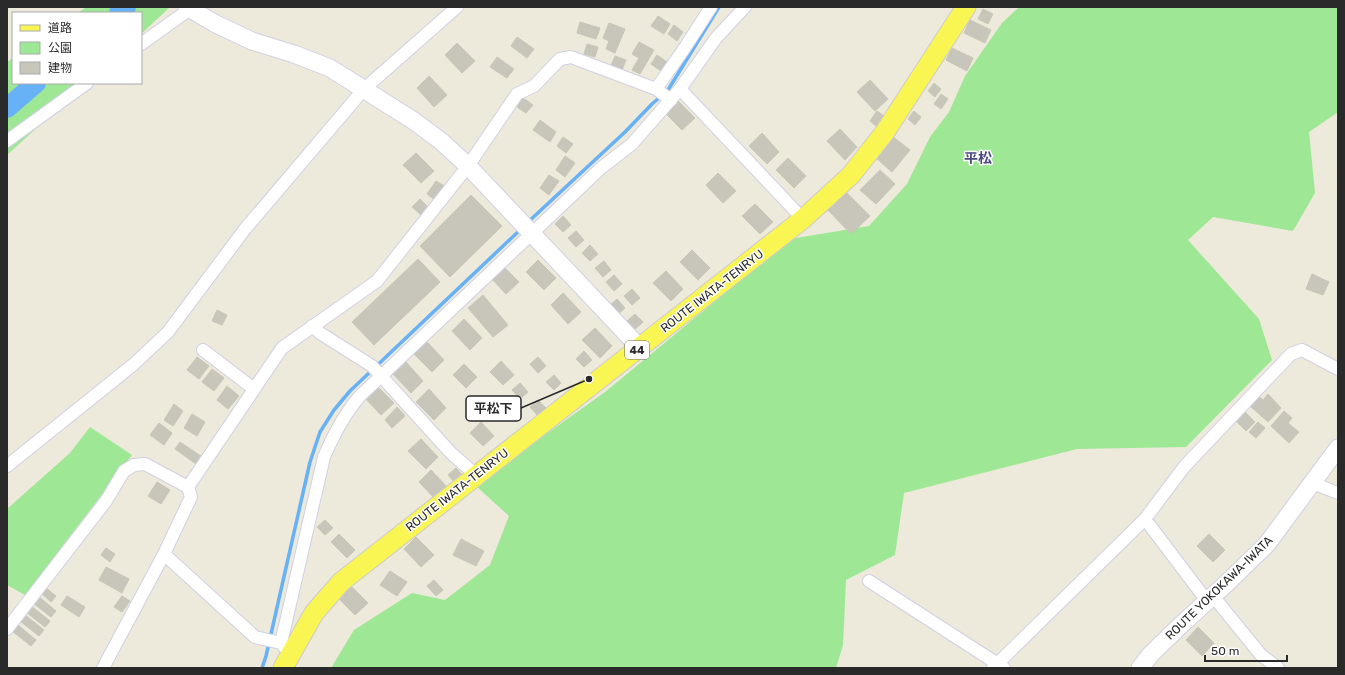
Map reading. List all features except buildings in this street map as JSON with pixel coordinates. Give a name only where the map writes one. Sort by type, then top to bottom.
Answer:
[{"type":"main road","name":"ROUTE IWATA-TENRYU","points":[[280,650],[341,582],[387,544],[477,476],[803,219],[851,175],[885,132],[966,7]]},
{"type":"street","points":[[7,466],[134,364],[168,332],[245,229],[364,89],[457,7]]},
{"type":"street","points":[[656,89],[711,7]]},
{"type":"street","points":[[164,554],[256,637],[280,650],[324,457],[331,440],[352,405],[377,372],[527,230],[632,144],[680,89],[716,38],[745,7]]},
{"type":"street","points":[[142,43],[197,10],[214,23],[252,41],[294,54],[330,68],[414,120],[442,142],[468,166],[640,348]]},
{"type":"street","points":[[188,487],[282,348],[377,281],[468,166],[517,94],[534,86],[560,59],[571,58],[656,89],[671,100]]},
{"type":"street","points":[[7,141],[86,84]]},
{"type":"street","points":[[680,89],[803,219]]},
{"type":"street","points":[[312,326],[377,372],[451,453],[477,476]]},
{"type":"street","points":[[203,350],[254,389]]},
{"type":"street","points":[[869,581],[998,667],[1145,519],[1184,467],[1292,354],[1302,350],[1338,369]]},
{"type":"street","name":"ROUTE YOKOKAWA-IWATA","points":[[1140,668],[1151,654],[1267,544],[1338,448]]},
{"type":"street","points":[[7,629],[106,501],[124,471],[134,465],[145,464],[188,487],[191,497],[164,554],[103,668]]},
{"type":"street","points":[[1312,483],[1338,493]]},
{"type":"street","points":[[1145,519],[1210,599],[1261,655],[1278,668]]},
{"type":"green space","points":[[86,7],[170,7],[142,33],[142,12],[79,12]]},
{"type":"green space","points":[[1019,7],[1338,7],[1338,112],[1309,132],[1315,193],[1293,231],[1213,217],[1188,240],[1259,319],[1272,360],[1186,447],[1077,449],[904,493],[895,555],[846,580],[843,645],[836,668],[331,668],[354,630],[412,593],[445,600],[490,565],[509,516],[475,485],[605,392],[769,257],[796,238],[869,226],[907,184],[930,137],[949,112],[965,76],[1002,23]]},
{"type":"green space","points":[[12,59],[12,84],[85,84],[7,155],[7,62]]},
{"type":"green space","points":[[90,427],[132,455],[25,595],[7,585],[7,509],[70,453]]},
{"type":"waterway","points":[[120,12],[126,7]]},
{"type":"waterway","points":[[527,223],[668,90],[719,7]]},
{"type":"waterway","points":[[7,108],[35,84]]},
{"type":"waterway","points":[[262,668],[310,462],[320,432],[334,410],[350,391],[521,229]]},
{"type":"place","name":"平松下","points":[[589,379]]},
{"type":"district","name":"平松","points":[[978,158]]}]
